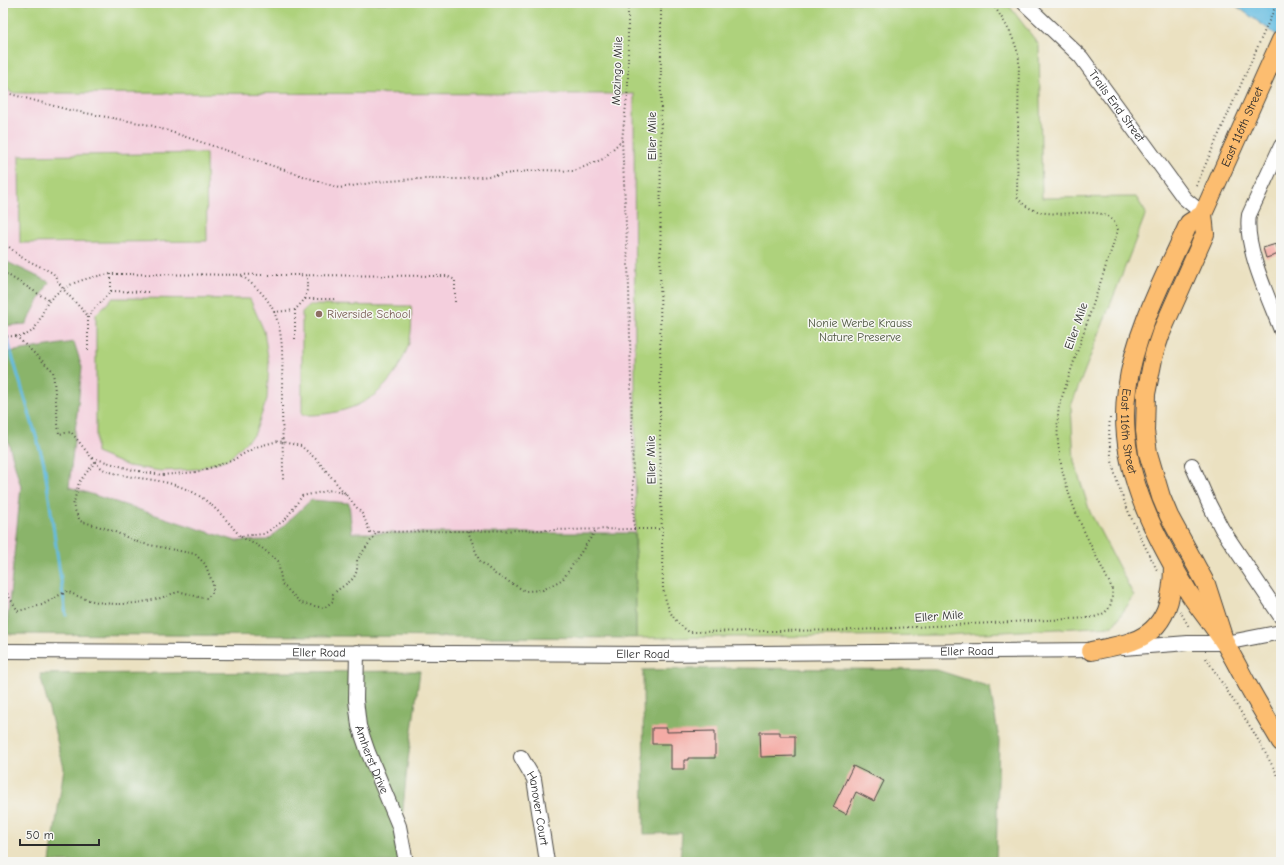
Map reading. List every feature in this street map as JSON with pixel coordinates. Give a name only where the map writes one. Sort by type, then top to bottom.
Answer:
[{"type":"main road","name":"East 116th Street","points":[[1225,643],[1206,584],[1161,497],[1148,453],[1145,431],[1146,394],[1154,354],[1161,333],[1205,234],[1203,214],[1281,40]]},
{"type":"main road","name":"East 116th Street","points":[[1203,214],[1189,223],[1138,342],[1127,389],[1126,428],[1133,477],[1145,511],[1172,564],[1190,594],[1225,643],[1281,742]]},
{"type":"main road","points":[[1091,651],[1134,641],[1158,624],[1167,611],[1171,595],[1172,564]]},
{"type":"street","name":"Trails End Street","points":[[1024,3],[1081,57],[1184,198],[1203,214]]},
{"type":"street","points":[[1281,146],[1249,215],[1248,224],[1252,251],[1281,330]]},
{"type":"street","points":[[1192,465],[1222,529],[1281,617]]},
{"type":"street","name":"Eller Road","points":[[3,651],[662,654],[1091,651],[1188,643],[1225,643],[1281,632]]},
{"type":"street","name":"Amherst Drive","points":[[357,652],[356,700],[359,726],[368,752],[399,826],[406,862]]},
{"type":"street","name":"Hanover Court","points":[[521,757],[534,779],[547,862]]},
{"type":"path","name":"Mozingo Mile","points":[[628,3],[628,88],[622,140],[629,288],[634,529]]},
{"type":"path","name":"Eller Mile","points":[[661,3],[660,442],[663,589],[668,610],[678,624],[689,632],[905,628],[1088,618],[1099,616],[1107,611],[1112,600],[1112,588],[1069,496],[1060,462],[1056,428],[1059,406],[1118,230],[1116,222],[1110,216],[1092,212],[1053,215],[1037,212],[1023,206],[1017,197],[1019,59],[1011,32],[992,3]]},
{"type":"path","points":[[1196,186],[1277,3]]},
{"type":"path","points":[[3,92],[69,110],[150,125],[339,188],[377,182],[416,179],[465,179],[537,170],[574,171],[603,159],[622,140]]},
{"type":"path","points":[[3,242],[21,258],[53,273],[63,289],[88,316],[88,350]]},
{"type":"path","points":[[3,272],[50,301]]},
{"type":"path","points":[[88,316],[112,291],[111,274]]},
{"type":"path","points":[[3,336],[24,336],[33,331],[50,301],[63,289],[87,278],[111,274],[446,276],[455,280],[455,304]]},
{"type":"path","points":[[242,275],[262,293],[274,312],[280,331],[282,359],[283,480]]},
{"type":"path","points":[[295,339],[295,310],[305,298],[307,275]]},
{"type":"path","points":[[112,291],[151,292]]},
{"type":"path","points":[[305,298],[336,299]]},
{"type":"path","points":[[274,312],[295,310]]},
{"type":"path","points":[[15,336],[53,371],[59,434],[71,432],[103,469],[132,477],[169,482],[193,492],[218,510],[240,536],[262,548],[278,561],[282,584],[301,603],[324,608],[333,601],[333,594],[353,580],[358,570],[357,560],[377,532]]},
{"type":"path","points":[[93,458],[133,470],[162,475],[197,472],[231,461],[256,447],[278,441],[301,446],[317,460],[363,515],[370,532],[662,528]]},
{"type":"path","points":[[67,591],[78,597],[127,605],[157,599],[179,592],[198,598],[207,598],[213,592],[213,584],[205,564],[195,554],[140,543],[108,529],[80,521],[73,506],[79,482],[96,461]]},
{"type":"path","points":[[240,536],[264,534],[285,520],[302,496],[332,490],[346,494]]},
{"type":"path","points":[[468,531],[479,560],[495,574],[525,591],[543,590],[563,579],[596,530]]},
{"type":"path","points":[[3,587],[18,611],[42,605],[67,591]]},
{"type":"path","points":[[63,594],[67,591]]},
{"type":"path","points":[[1180,610],[1189,626]]},
{"type":"path","points":[[1206,658],[1253,731],[1281,781]]},
{"type":"shaded area","name":"Riverside School","points":[[3,82],[11,93],[634,94],[636,638],[3,634]]},
{"type":"green space","name":"Nonie Werbe Krauss Nature Preserve","points":[[3,3],[1007,3],[1039,45],[1042,198],[1136,197],[1146,213],[1071,406],[1074,461],[1090,512],[1134,596],[1113,626],[946,635],[636,638],[634,94],[11,93],[3,82]]},
{"type":"green space","points":[[206,153],[207,241],[20,243],[19,156]]},
{"type":"green space","points":[[3,260],[49,282],[26,324],[3,326]]},
{"type":"green space","points":[[113,298],[250,299],[264,331],[269,364],[267,399],[255,433],[230,458],[197,469],[161,471],[128,466],[96,453],[96,314]]},
{"type":"green space","points":[[310,305],[411,306],[411,334],[404,356],[398,368],[389,380],[380,391],[369,399],[344,410],[316,415],[302,415],[302,312]]},
{"type":"green space","points":[[74,342],[82,367],[69,487],[236,541],[268,540],[311,500],[349,503],[352,533],[635,533],[636,638],[6,634],[21,487],[3,423],[3,353]]},
{"type":"green space","points":[[738,668],[937,670],[990,687],[999,740],[996,862],[680,862],[682,833],[644,834],[643,670]]},
{"type":"green space","points":[[420,671],[407,768],[398,862],[50,862],[64,768],[40,674]]},
{"type":"water","points":[[1232,3],[1281,3],[1281,38]]},
{"type":"building","points":[[1276,244],[1279,254],[1266,258],[1263,248]]},
{"type":"building","points":[[652,728],[667,728],[667,732],[715,731],[715,758],[688,758],[688,760],[684,760],[684,769],[671,769],[671,744],[652,744]]},
{"type":"building","points":[[760,732],[780,732],[780,736],[795,736],[795,756],[761,757]]},
{"type":"building","points":[[853,766],[884,781],[874,801],[856,792],[846,814],[833,807]]},
{"type":"waterway","points":[[3,325],[44,463],[66,615]]},
{"type":"place","name":"Riverside School","points":[[319,314]]}]
